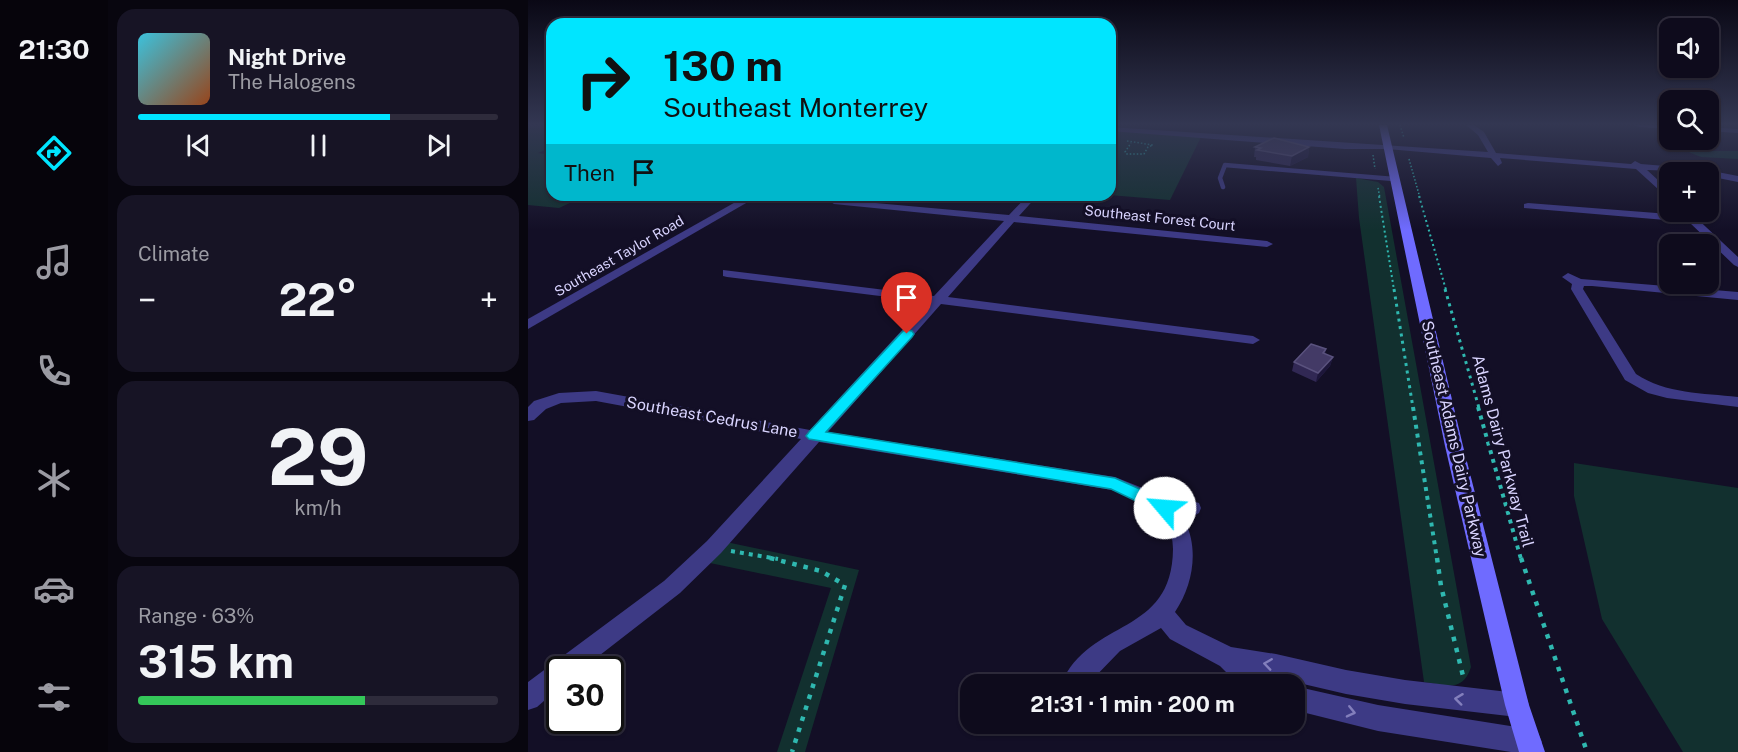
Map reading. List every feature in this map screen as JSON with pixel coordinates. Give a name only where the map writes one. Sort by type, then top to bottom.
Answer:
[{"type":"main road","name":"Southeast Adams Dairy Parkway","points":[[1387,160],[1394,179],[1454,446],[1517,705],[1531,747]]},
{"type":"street","points":[[1496,160],[1499,166]]},
{"type":"street","points":[[1539,160],[1659,169]]},
{"type":"street","points":[[1631,160],[1659,187]]},
{"type":"street","points":[[1719,175],[1738,179]]},
{"type":"street","name":"Southeast Taylor Road","points":[[528,325],[745,201]]},
{"type":"street","name":"Southeast Forest Court","points":[[834,201],[1268,244]]},
{"type":"street","points":[[580,656],[672,587],[714,547],[1028,201]]},
{"type":"street","points":[[1528,206],[1659,213]]},
{"type":"street","points":[[1696,222],[1738,263]]},
{"type":"street","points":[[727,273],[1253,340]]},
{"type":"street","points":[[1738,296],[1573,280],[1630,377],[1639,388],[1738,402]]},
{"type":"street","name":"Southeast Cedrus Lane","points":[[528,416],[560,392],[596,396],[814,436],[1115,484],[1165,508],[1174,518]]},
{"type":"street","points":[[1081,674],[1116,641],[1162,613],[1178,586],[1183,550],[1174,518],[1192,508]]},
{"type":"street","points":[[1162,613],[1178,633],[1228,658],[1276,665],[1346,682],[1517,705]]},
{"type":"street","points":[[1228,658],[1244,674]]},
{"type":"street","points":[[528,698],[546,683]]},
{"type":"street","points":[[1305,701],[1378,718],[1531,747]]},
{"type":"lane","points":[[1223,187],[1220,178],[1225,165],[1394,179]]},
{"type":"path","points":[[1380,160],[1376,177],[1441,586],[1468,700]]},
{"type":"path","name":"Adams Dairy Parkway Trail","points":[[1409,160],[1524,570],[1587,752]]},
{"type":"path","points":[[714,547],[803,566],[836,577],[845,585],[792,752]]},
{"type":"green space","points":[[528,160],[546,160],[546,201],[574,201],[559,208],[528,205]]},
{"type":"green space","points":[[1116,160],[1190,160],[1170,200],[1116,196]]},
{"type":"green space","points":[[1356,178],[1378,182],[1384,187],[1471,667],[1468,675],[1458,684],[1424,682],[1359,218]]},
{"type":"green space","points":[[1574,463],[1738,488],[1738,752],[1683,752],[1602,619],[1574,496]]},
{"type":"green space","points":[[726,542],[859,570],[805,752],[777,752],[831,588],[710,563]]},
{"type":"building","points":[[1311,344],[1326,349],[1323,353],[1333,357],[1318,373],[1294,362]]},
{"type":"route","points":[[907,334],[814,436],[1115,484],[1165,508]]}]
